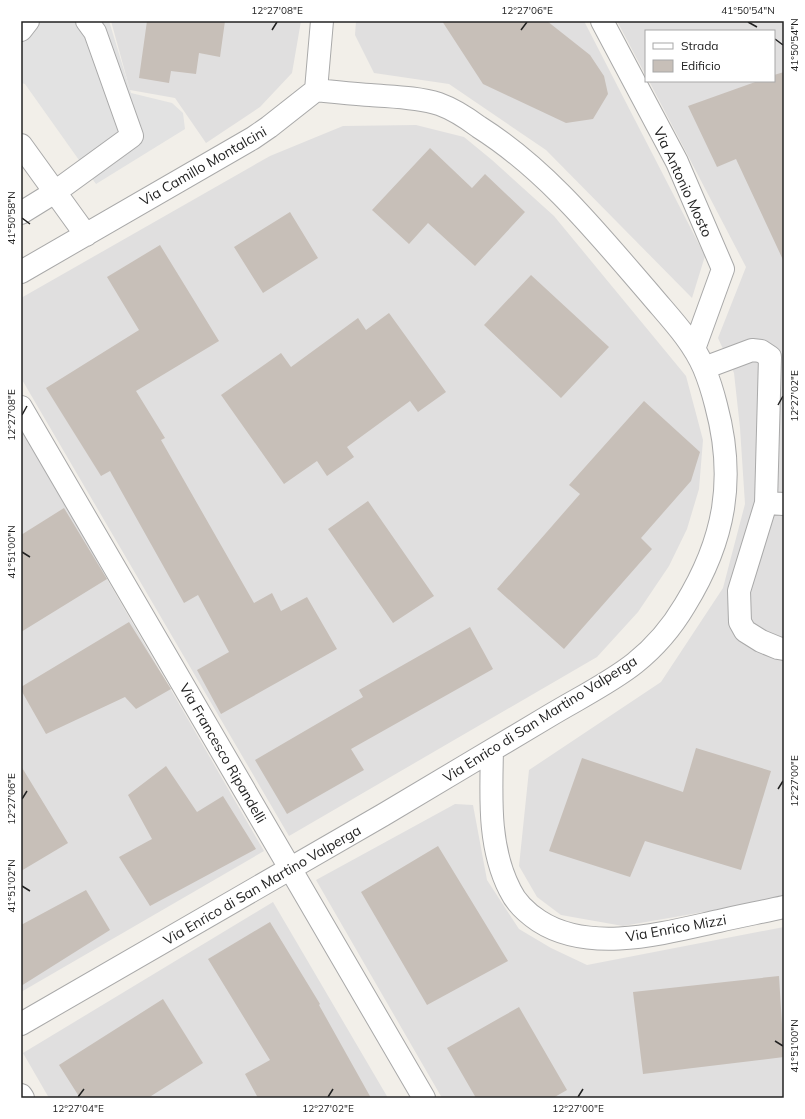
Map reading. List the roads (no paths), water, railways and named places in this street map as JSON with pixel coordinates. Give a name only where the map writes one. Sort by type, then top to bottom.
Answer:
[{"type":"street","points":[[21,30],[28,21]]},
{"type":"street","points":[[21,213],[55,192],[132,136],[95,32],[87,21]]},
{"type":"street","points":[[316,90],[322,21]]},
{"type":"street","name":"Via Antonio Mosto","points":[[602,21],[677,162],[723,269],[694,348]]},
{"type":"street","name":"Via Camillo Montalcini","points":[[21,272],[253,138],[270,127],[316,90]]},
{"type":"street","name":"Via Enrico di San Martino Valperga","points":[[21,1024],[291,869],[618,675],[651,648],[673,624],[698,584],[718,534],[725,497],[726,459],[722,431],[714,396],[704,368],[694,348],[679,327],[586,220],[526,162],[491,134],[468,119],[440,105],[413,98],[346,94],[316,90]]},
{"type":"street","points":[[21,145],[86,235]]},
{"type":"street","points":[[704,368],[752,350],[761,351],[770,357],[775,503],[739,591],[740,622],[745,631],[761,641],[784,649]]},
{"type":"street","name":"Via Francesco Ripandelli","points":[[21,408],[424,1098]]},
{"type":"street","name":"Via Enrico Mizzi","points":[[492,750],[492,822],[504,875],[510,891],[521,906],[546,926],[563,933],[585,937],[612,938],[639,936],[670,932],[784,908]]}]
